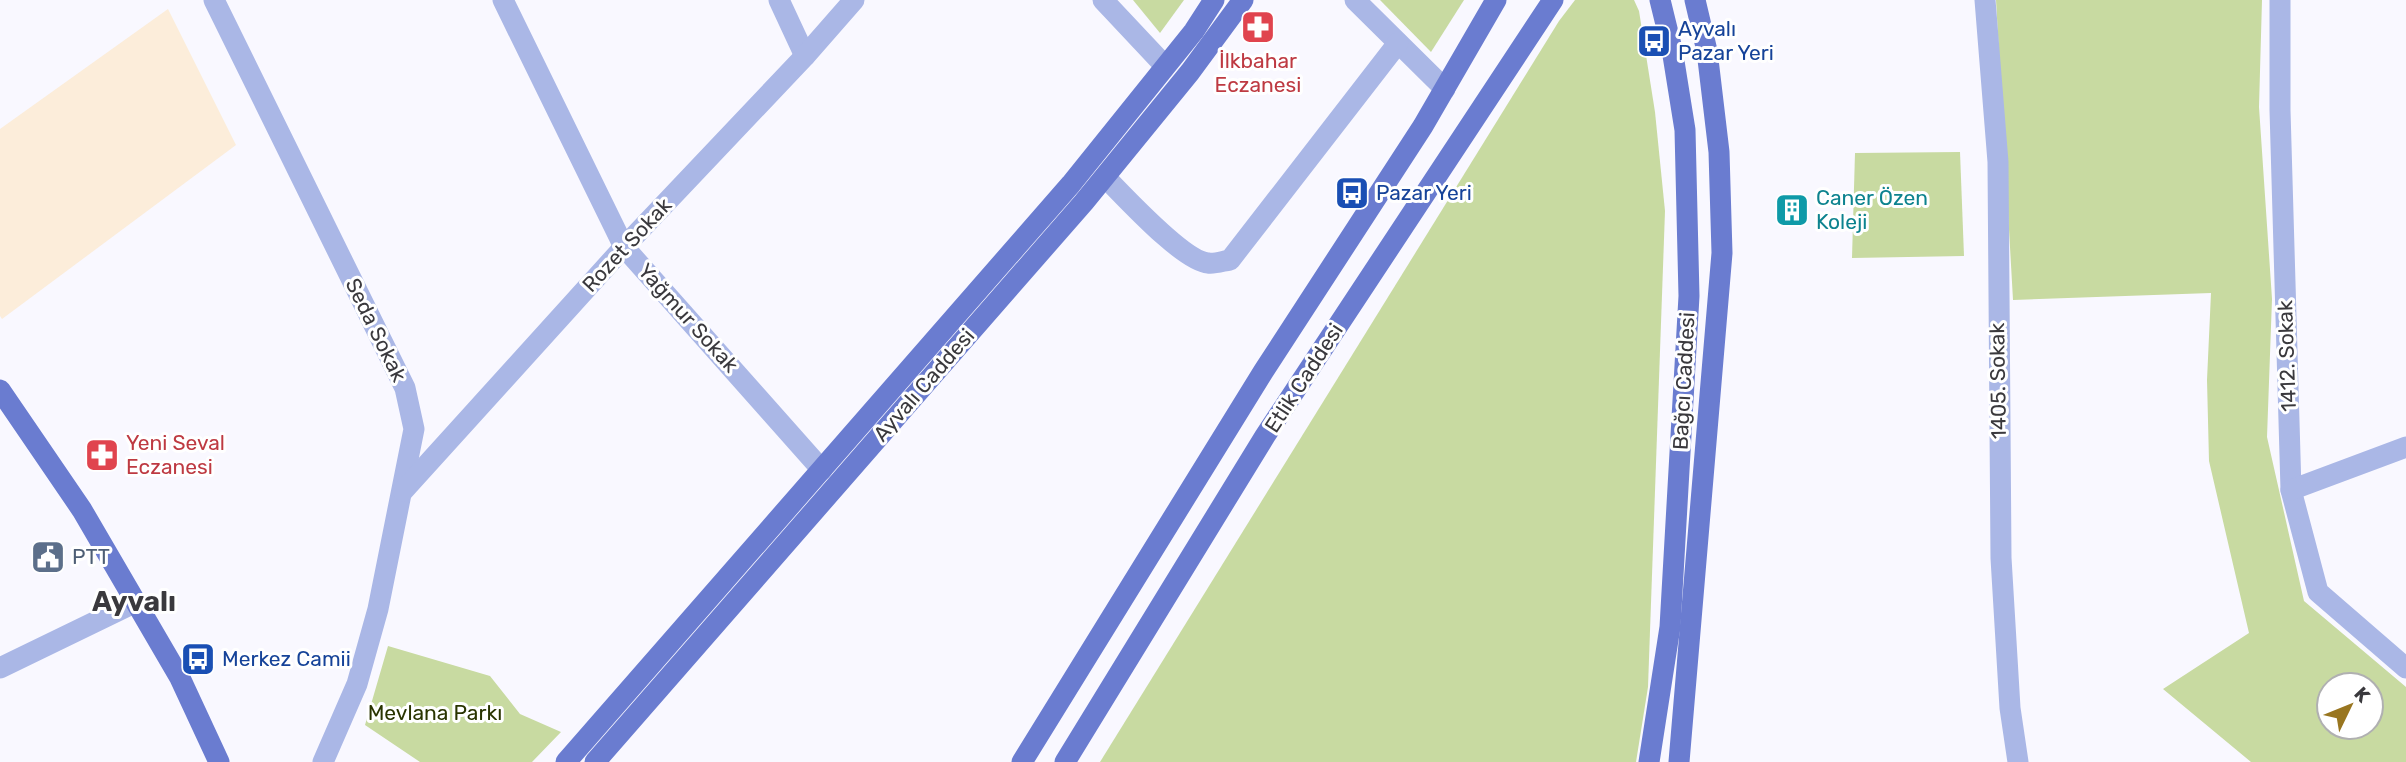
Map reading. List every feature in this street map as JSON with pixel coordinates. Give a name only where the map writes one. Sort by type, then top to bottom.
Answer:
[{"type":"main road","name":"Ayvalı Caddesi","points":[[566,762],[1062,194],[1165,66],[1214,0]]},
{"type":"main road","name":"Ayvalı Caddesi","points":[[595,762],[1105,177],[1190,72],[1243,0]]},
{"type":"main road","name":"Etlik Caddesi","points":[[1022,762],[1263,372],[1423,126],[1496,0]]},
{"type":"main road","name":"Etlik Caddesi","points":[[1065,762],[1265,436],[1553,0]]},
{"type":"main road","name":"Bağcı Caddesi","points":[[1649,762],[1670,627],[1689,296],[1685,130],[1660,4]]},
{"type":"main road","name":"Bağcı Caddesi","points":[[1679,762],[1722,253],[1720,152],[1707,51],[1698,6]]},
{"type":"main road","points":[[0,390],[82,510],[180,678],[219,762]]},
{"type":"street","name":"Seda Sokak","points":[[214,0],[405,388],[414,429],[378,609],[360,671],[323,762]]},
{"type":"street","name":"Yağmur Sokak","points":[[503,0],[624,247],[822,470]]},
{"type":"street","points":[[779,0],[806,56]]},
{"type":"street","name":"Rozet Sokak","points":[[403,492],[624,247],[806,56],[855,0]]},
{"type":"street","points":[[1103,0],[1165,66]]},
{"type":"street","points":[[1355,0],[1445,89]]},
{"type":"street","name":"1405. Sokak","points":[[1985,0],[1998,162],[2001,558],[2010,708],[2018,762]]},
{"type":"street","name":"1412. Sokak","points":[[2280,0],[2280,110],[2291,490],[2318,592],[2406,668]]},
{"type":"street","points":[[1105,177],[1191,257],[1208,263],[1230,260],[1398,43]]},
{"type":"street","points":[[2291,490],[2406,447]]},
{"type":"street","points":[[0,668],[136,602]]},
{"type":"shaded area","points":[[168,9],[236,145],[2,319],[0,129]]},
{"type":"green space","points":[[1133,0],[1184,0],[1160,33]]},
{"type":"green space","points":[[1380,0],[1464,0],[1431,52]]},
{"type":"green space","points":[[1575,0],[1634,0],[1639,11],[1655,112],[1665,211],[1648,687],[1636,762],[1100,762],[1559,21]]},
{"type":"green space","points":[[1996,0],[2262,0],[2259,107],[2272,299],[2267,437],[2304,601],[2406,687],[2406,762],[2251,762],[2163,689],[2249,633],[2209,461],[2207,380],[2211,293],[2013,300]]},
{"type":"green space","points":[[1960,152],[1964,256],[1852,258],[1855,153]]},
{"type":"green space","name":"Mevlana Parkı","points":[[388,646],[490,676],[520,714],[561,732],[532,762],[420,762],[365,725]]},
{"type":"place","name":"İlkbahar Eczanesi","points":[[1258,27]]},
{"type":"place","name":"Ayvalı Pazar Yeri","points":[[1654,41]]},
{"type":"place","name":"Pazar Yeri","points":[[1352,193]]},
{"type":"place","name":"Caner Özen Koleji","points":[[1792,210]]},
{"type":"place","name":"Yeni Seval Eczanesi","points":[[102,455]]},
{"type":"place","name":"PTT","points":[[48,557]]},
{"type":"place","name":"Merkez Camii","points":[[198,659]]},
{"type":"district","name":"Ayvalı","points":[[134,601]]}]
